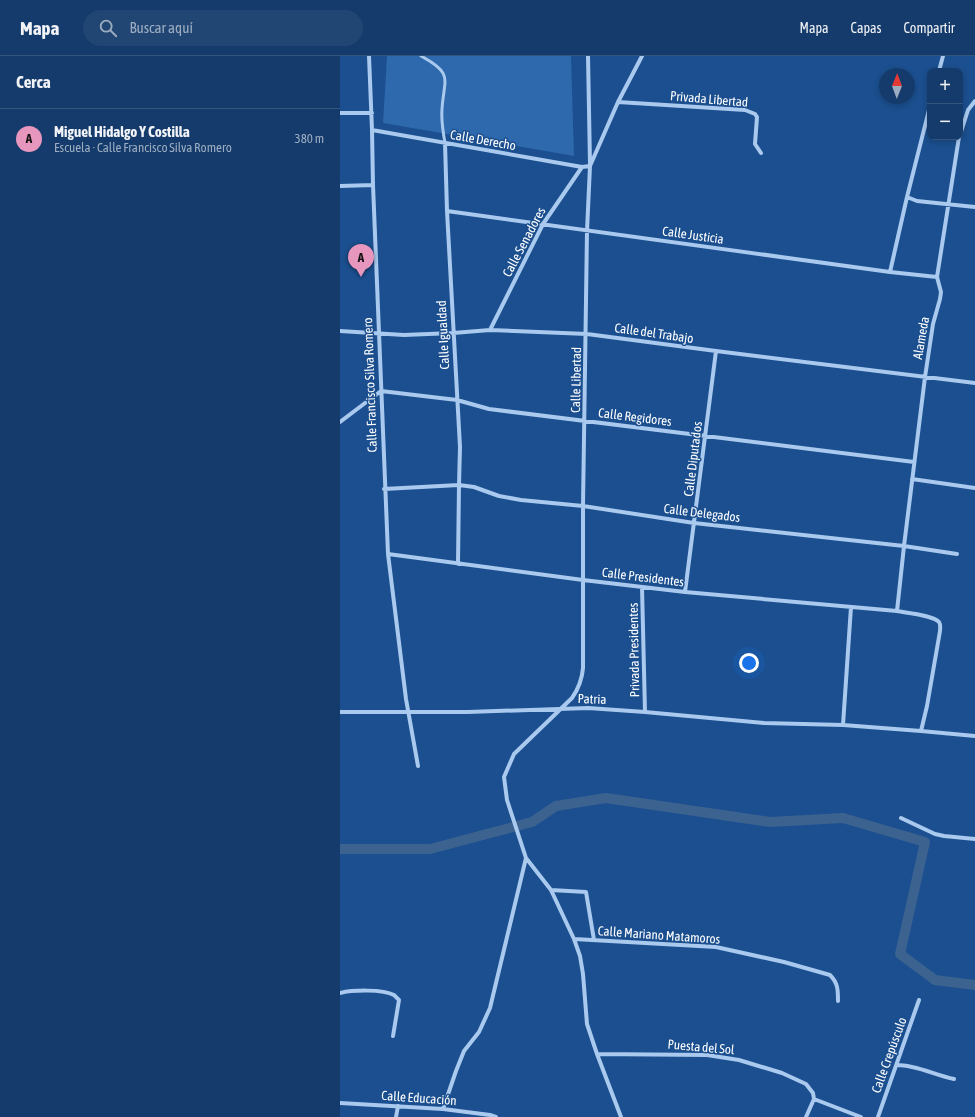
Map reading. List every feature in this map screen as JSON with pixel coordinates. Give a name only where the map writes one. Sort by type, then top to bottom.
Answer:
[{"type":"street","name":"Calle Francisco Silva Romero","points":[[369,56],[378,334],[388,554],[408,712],[418,766]]},
{"type":"street","points":[[588,56],[590,166]]},
{"type":"street","name":"Calle Libertad","points":[[526,858],[509,807],[504,777],[514,754],[578,690],[582,681],[587,231],[590,166],[618,102],[642,56]]},
{"type":"street","points":[[940,68],[943,56]]},
{"type":"street","name":"Alameda","points":[[963,126],[968,110],[975,100]]},
{"type":"street","name":"Privada Libertad","points":[[618,102],[751,111],[757,117],[755,144],[761,153]]},
{"type":"street","points":[[340,114],[372,113]]},
{"type":"street","points":[[890,272],[927,118]]},
{"type":"street","name":"Calle Derecho","points":[[372,130],[582,167],[590,166]]},
{"type":"street","name":"Alameda","points":[[897,611],[925,377],[933,324],[941,292],[937,277],[959,140]]},
{"type":"street","name":"Calle Igualdad","points":[[445,143],[453,333],[460,447],[458,564]]},
{"type":"street","name":"Calle Senadores","points":[[490,330],[544,224],[582,167]]},
{"type":"street","points":[[340,186],[373,185]]},
{"type":"street","points":[[907,197],[917,201],[975,207]]},
{"type":"street","name":"Calle Justicia","points":[[447,211],[890,272],[937,277]]},
{"type":"street","name":"Calle del Trabajo","points":[[340,331],[378,334],[453,333],[490,330],[586,334],[975,383]]},
{"type":"street","name":"Calle Diputados","points":[[685,592],[716,351]]},
{"type":"street","points":[[340,422],[381,391]]},
{"type":"street","name":"Calle Regidores","points":[[381,391],[457,400],[490,409],[914,462]]},
{"type":"street","points":[[912,479],[975,488]]},
{"type":"street","points":[[384,489],[459,484]]},
{"type":"street","name":"Calle Delegados","points":[[459,484],[499,496],[521,500],[583,506],[694,523],[904,546],[957,554]]},
{"type":"street","name":"Calle Presidentes","points":[[388,554],[685,592],[897,611]]},
{"type":"street","name":"Privada Presidentes","points":[[642,587],[645,712]]},
{"type":"street","points":[[843,725],[851,607]]},
{"type":"street","points":[[897,611],[935,618],[940,626],[927,706],[921,731]]},
{"type":"street","name":"Patria","points":[[340,712],[588,708],[764,723],[843,725],[975,736]]},
{"type":"street","points":[[902,818],[934,834],[975,840]]},
{"type":"street","points":[[526,858],[550,890],[574,939],[580,956],[583,974],[587,1024],[621,1117]]},
{"type":"street","points":[[443,1109],[464,1051],[479,1032],[490,1008],[526,858]]},
{"type":"street","points":[[550,890],[586,892],[594,940]]},
{"type":"street","name":"Calle Mariano Matamoros","points":[[574,939],[716,947],[784,962],[830,976],[836,981],[838,988],[838,1000]]},
{"type":"street","points":[[340,993],[348,991],[383,992],[394,996],[399,1000],[393,1036]]},
{"type":"street","name":"Calle Crepúsculo","points":[[878,1117],[919,1000]]},
{"type":"street","name":"Puesta del Sol","points":[[597,1054],[707,1055],[738,1060],[806,1084],[811,1089],[814,1099]]},
{"type":"street","points":[[896,1065],[907,1065],[954,1079]]},
{"type":"street","points":[[806,1117],[814,1099],[861,1117]]},
{"type":"street","name":"Calle Educación","points":[[340,1103],[443,1109],[496,1117]]},
{"type":"street","points":[[396,1117],[398,1106]]},
{"type":"lane","points":[[421,56],[436,64],[444,74],[446,84],[441,111],[445,143]]},
{"type":"shaded area","points":[[387,56],[571,56],[574,156],[383,123]]},
{"type":"waterway","points":[[340,849],[430,849],[532,822],[556,806],[606,798],[770,822],[843,818],[925,842],[900,954],[935,980],[975,985]]},
{"type":"place","name":"Miguel Hidalgo Y Costilla","points":[[361,277]]}]
